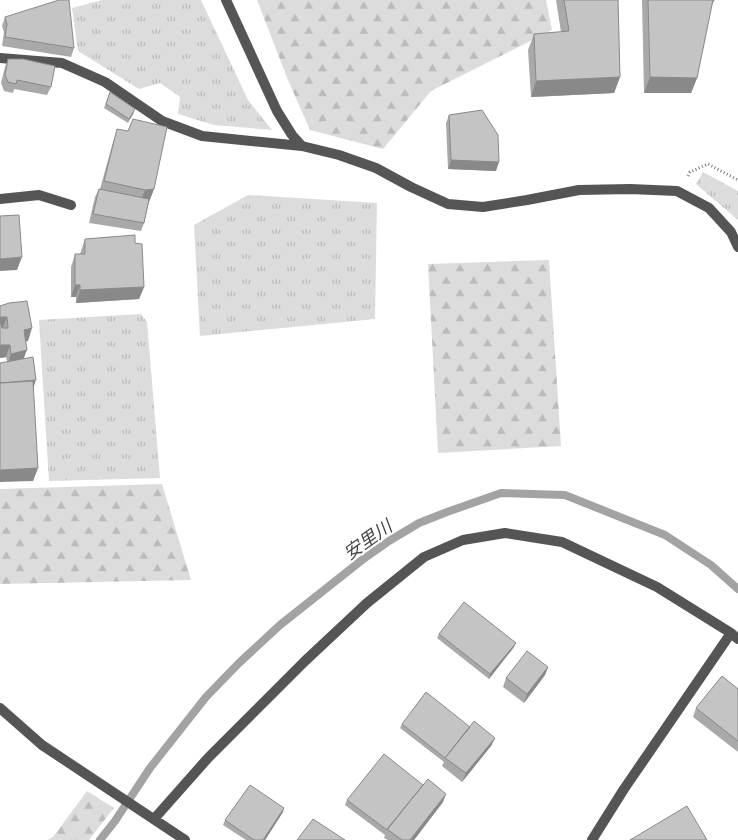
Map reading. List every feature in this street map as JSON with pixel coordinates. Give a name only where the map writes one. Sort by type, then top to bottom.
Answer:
[{"type":"street","points":[[226,0],[277,111],[292,135],[302,146]]},
{"type":"street","points":[[0,58],[62,64],[105,82],[162,122],[202,136],[302,146],[339,155],[376,168],[448,204],[483,207],[579,190],[630,189],[677,191],[709,208],[731,232],[738,247]]},
{"type":"street","points":[[0,199],[39,195],[71,205]]},
{"type":"street","points":[[154,819],[208,758],[367,603],[424,557],[463,540],[505,533],[562,542],[657,587],[734,636],[624,789],[592,840]]},
{"type":"street","points":[[0,708],[42,745],[185,840]]},
{"type":"path","points":[[677,191],[690,172],[708,164],[738,180]]},
{"type":"green space","points":[[102,0],[201,0],[248,100],[272,130],[214,125],[178,114],[180,97],[160,83],[139,89],[78,51],[72,8]]},
{"type":"green space","points":[[257,0],[546,0],[552,30],[431,91],[383,149],[310,130]]},
{"type":"green space","points":[[703,172],[738,191],[738,220],[696,184]]},
{"type":"green space","points":[[248,195],[377,203],[375,319],[200,336],[194,225]]},
{"type":"green space","points":[[549,260],[561,446],[438,453],[428,264]]},
{"type":"green space","points":[[141,314],[147,322],[160,478],[49,481],[39,320]]},
{"type":"green space","points":[[162,484],[191,580],[0,584],[0,489]]},
{"type":"green space","points":[[87,791],[114,808],[89,840],[47,840],[53,837]]},
{"type":"building","points":[[59,0],[69,0],[74,48],[5,37],[7,24],[5,17]]},
{"type":"building","points":[[564,0],[618,0],[620,77],[536,81],[534,34],[569,31]]},
{"type":"building","points":[[648,0],[713,0],[697,78],[650,77]]},
{"type":"building","points":[[8,59],[23,59],[55,66],[51,87],[17,80],[16,84],[8,82],[5,75]]},
{"type":"building","points":[[110,92],[135,109],[129,119],[106,104]]},
{"type":"building","points":[[482,110],[498,135],[499,162],[451,160],[449,115]]},
{"type":"building","points":[[133,119],[167,127],[154,189],[145,190],[104,181],[117,129],[128,131]]},
{"type":"building","points":[[99,189],[149,199],[144,223],[93,214]]},
{"type":"building","points":[[19,215],[22,257],[0,259],[0,216]]},
{"type":"building","points":[[135,235],[135,243],[142,244],[144,287],[80,290],[80,285],[75,285],[75,254],[85,254],[85,239]]},
{"type":"building","points":[[27,301],[32,328],[24,330],[27,350],[11,354],[10,345],[0,345],[0,323],[2,328],[8,328],[7,317],[0,317],[0,306]]},
{"type":"building","points":[[33,357],[36,380],[0,383],[0,363]]},
{"type":"building","points":[[33,381],[38,468],[0,470],[0,383]]},
{"type":"building","points":[[464,602],[516,643],[490,674],[439,634]]},
{"type":"building","points":[[527,651],[548,667],[527,694],[506,678]]},
{"type":"building","points":[[722,676],[738,689],[738,741],[696,708]]},
{"type":"building","points":[[426,692],[470,727],[445,758],[402,724]]},
{"type":"building","points":[[474,721],[495,738],[466,773],[445,758]]},
{"type":"building","points":[[384,754],[423,785],[387,830],[347,800]]},
{"type":"building","points":[[428,779],[446,794],[410,840],[402,840],[387,829]]},
{"type":"building","points":[[250,785],[284,808],[263,840],[254,840],[225,820]]},
{"type":"building","points":[[687,806],[707,840],[630,840]]},
{"type":"building","points":[[313,819],[345,840],[297,840]]},
{"type":"waterway","name":"安里川","points":[[100,840],[150,768],[206,697],[239,663],[280,625],[362,560],[419,523],[501,493],[565,495],[665,535],[711,565],[738,589]]}]
